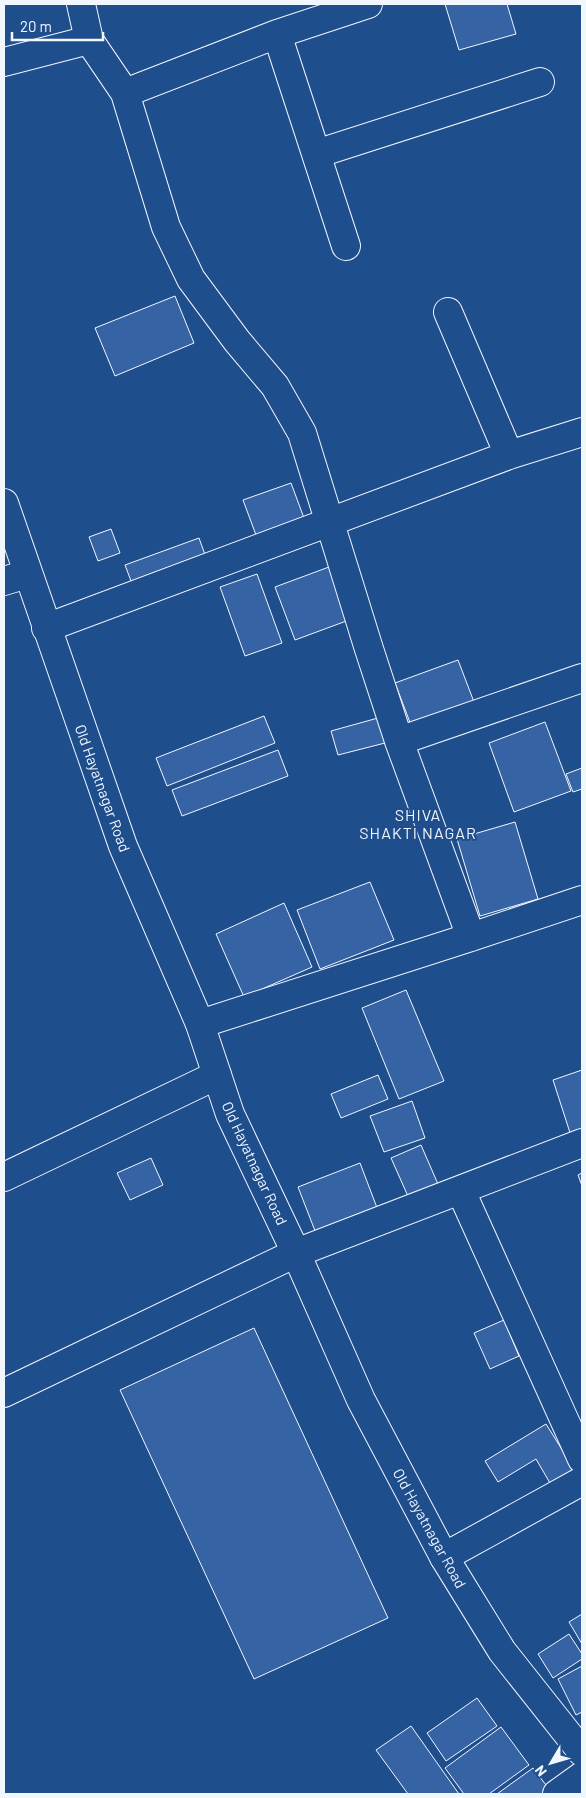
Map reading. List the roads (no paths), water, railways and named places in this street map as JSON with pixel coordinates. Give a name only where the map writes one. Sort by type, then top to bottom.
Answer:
[{"type":"street","points":[[81,4],[89,40],[125,93],[166,226],[191,279],[237,341],[276,386],[302,433],[399,741],[471,937]]},
{"type":"street","points":[[125,93],[277,34],[368,4]]},
{"type":"street","points":[[277,34],[346,246]]},
{"type":"street","points":[[4,62],[89,40]]},
{"type":"street","points":[[316,154],[540,82]]},
{"type":"street","points":[[448,312],[509,455]]},
{"type":"street","points":[[46,628],[509,455],[582,432]]},
{"type":"street","name":"Old Hayatnagar Road","points":[[4,503],[15,578],[46,628],[123,846],[200,1024],[230,1114],[296,1253],[361,1400],[444,1557],[502,1651],[582,1752]]},
{"type":"street","points":[[399,741],[582,678]]},
{"type":"street","points":[[200,1024],[582,900]]},
{"type":"street","points":[[4,1176],[217,1075]]},
{"type":"street","points":[[4,1392],[296,1253],[582,1143]]},
{"type":"street","points":[[461,1190],[582,1459]]},
{"type":"street","points":[[444,1557],[582,1481]]},
{"type":"street","points":[[557,1794],[582,1776]]},
{"type":"district","name":"SHIVA SHAKTI NAGAR","points":[[418,823]]}]
